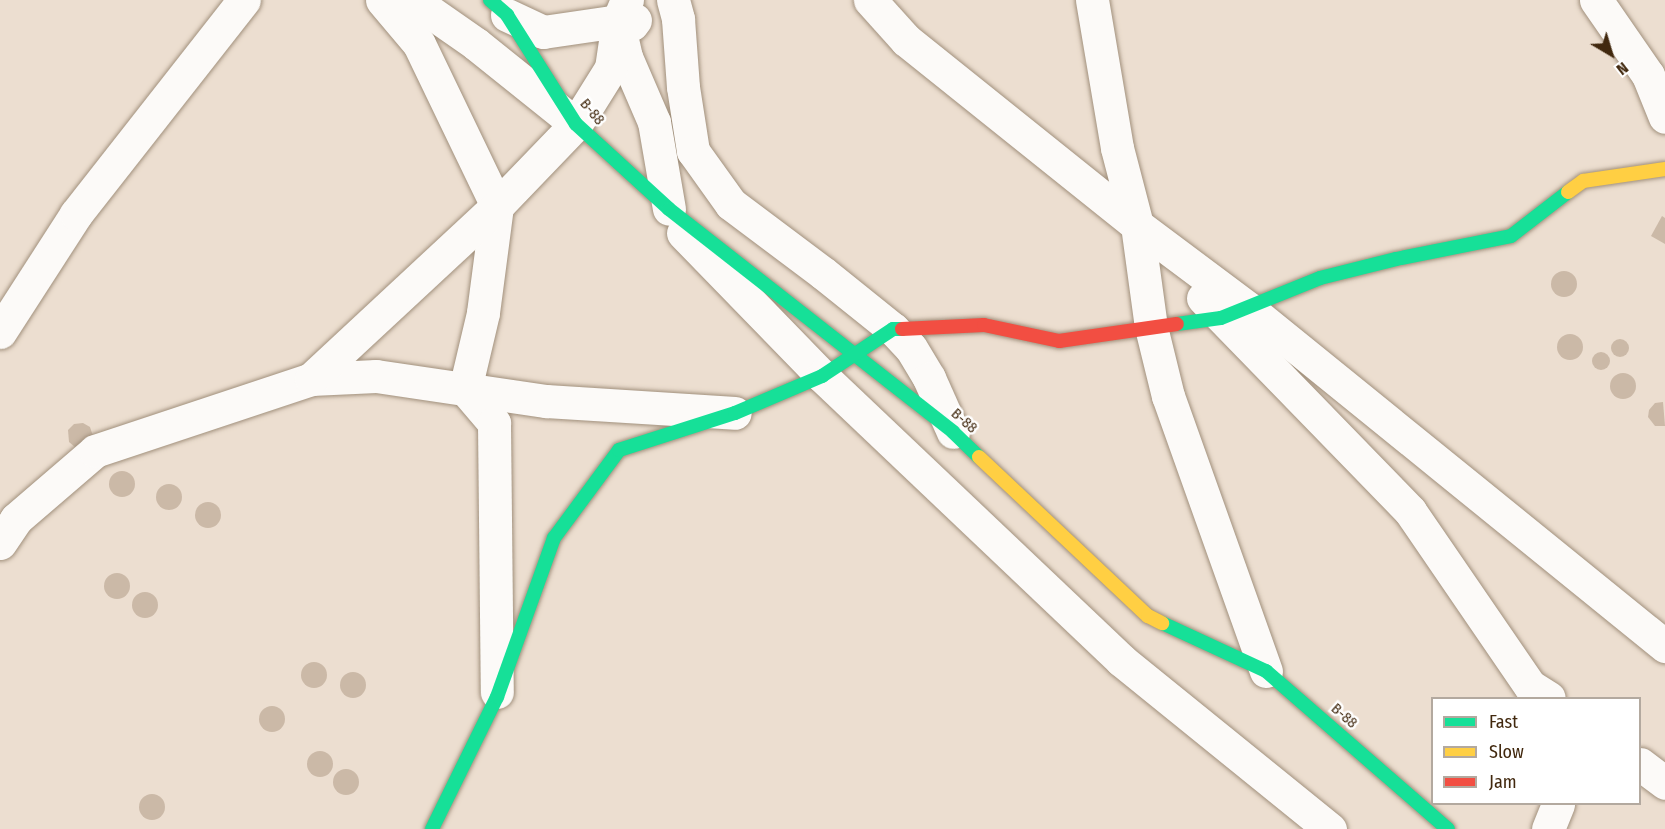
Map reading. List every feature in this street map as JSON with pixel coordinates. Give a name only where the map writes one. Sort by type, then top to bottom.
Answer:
[{"type":"street","points":[[0,333],[76,214],[244,0]]},
{"type":"street","points":[[382,0],[419,44],[497,206],[483,313],[465,389]]},
{"type":"street","points":[[413,0],[476,44],[576,124],[822,376],[1121,660],[1330,829]]},
{"type":"street","points":[[870,0],[906,40],[1137,225],[1235,313],[1665,646]]},
{"type":"street","points":[[1092,0],[1117,148],[1137,225],[1151,327],[1168,396],[1266,671]]},
{"type":"street","points":[[1596,0],[1648,75],[1665,117]]},
{"type":"street","points":[[311,380],[497,206],[576,124],[648,4]]},
{"type":"street","points":[[648,4],[626,57],[654,122],[669,209]]},
{"type":"street","points":[[498,8],[543,32],[575,13],[648,4],[678,19],[682,87],[693,151],[731,204],[893,329],[911,348],[929,378],[953,432]]},
{"type":"street","name":"B-88","points":[[498,8],[576,124],[669,209],[953,432],[1148,616],[1266,671],[1448,829]]},
{"type":"street","points":[[575,13],[611,68]]},
{"type":"street","points":[[432,829],[497,697],[554,538],[619,450],[735,413],[822,376],[893,329],[984,325],[1059,341],[1235,313],[1320,278],[1396,258],[1510,236],[1583,181],[1665,170]]},
{"type":"street","points":[[1235,313],[1410,511],[1530,686],[1546,697]]},
{"type":"street","points":[[0,543],[16,519],[95,452],[311,380],[376,376],[546,401],[735,413]]},
{"type":"street","points":[[465,389],[494,423],[497,697]]},
{"type":"street","points":[[1641,765],[1665,783]]},
{"type":"street","points":[[1548,829],[1558,805]]},
{"type":"building","points":[[1662,216],[1665,218],[1665,244],[1651,236]]},
{"type":"building","points":[[1564,271],[1573,275],[1577,284],[1573,293],[1564,297],[1555,293],[1551,284],[1555,275]]},
{"type":"building","points":[[1570,334],[1579,338],[1583,347],[1579,356],[1570,360],[1561,356],[1557,347],[1561,338]]},
{"type":"building","points":[[1620,339],[1626,342],[1629,348],[1626,354],[1620,357],[1614,354],[1611,348],[1614,342]]},
{"type":"building","points":[[1601,352],[1607,355],[1610,361],[1607,367],[1601,370],[1595,367],[1592,361],[1595,355]]},
{"type":"building","points":[[1623,373],[1632,377],[1636,386],[1632,395],[1623,399],[1614,395],[1610,386],[1614,377]]},
{"type":"building","points":[[1663,402],[1665,426],[1655,426],[1648,417],[1649,410],[1655,403]]},
{"type":"building","points":[[83,423],[90,427],[93,436],[75,447],[69,442],[68,430],[74,424]]},
{"type":"building","points":[[122,471],[131,475],[135,484],[131,493],[122,497],[113,493],[109,484],[113,475]]},
{"type":"building","points":[[169,484],[178,488],[182,497],[178,506],[169,510],[160,506],[156,497],[160,488]]},
{"type":"building","points":[[208,502],[217,506],[221,515],[217,524],[208,528],[199,524],[195,515],[199,506]]},
{"type":"building","points":[[117,573],[126,577],[130,586],[126,595],[117,599],[108,595],[104,586],[108,577]]},
{"type":"building","points":[[145,592],[154,596],[158,605],[154,614],[145,618],[136,614],[132,605],[136,596]]},
{"type":"building","points":[[314,662],[323,666],[327,675],[323,684],[314,688],[305,684],[301,675],[305,666]]},
{"type":"building","points":[[353,672],[362,676],[366,685],[362,694],[353,698],[344,694],[340,685],[344,676]]},
{"type":"building","points":[[272,706],[281,710],[285,719],[281,728],[272,732],[263,728],[259,719],[263,710]]},
{"type":"building","points":[[320,751],[329,755],[333,764],[329,773],[320,777],[311,773],[307,764],[311,755]]},
{"type":"building","points":[[346,769],[355,773],[359,782],[355,791],[346,795],[337,791],[333,782],[337,773]]},
{"type":"building","points":[[152,794],[161,798],[165,807],[161,816],[152,820],[143,816],[139,807],[143,798]]},
{"type":"traffic: fast","points":[[490,0],[507,15],[576,124],[669,209],[953,432],[979,457]]},
{"type":"traffic: fast","points":[[1177,324],[1221,318],[1320,278],[1396,259],[1511,236],[1568,192]]},
{"type":"traffic: fast","points":[[432,829],[497,697],[554,538],[619,450],[735,413],[822,376],[893,329],[902,329]]},
{"type":"traffic: fast","points":[[1162,623],[1266,671],[1448,829]]},
{"type":"traffic: slow","points":[[1568,192],[1583,181],[1665,169]]},
{"type":"traffic: slow","points":[[979,457],[1148,616],[1162,623]]},
{"type":"traffic: jam","points":[[902,329],[984,325],[1059,341],[1177,324]]}]
